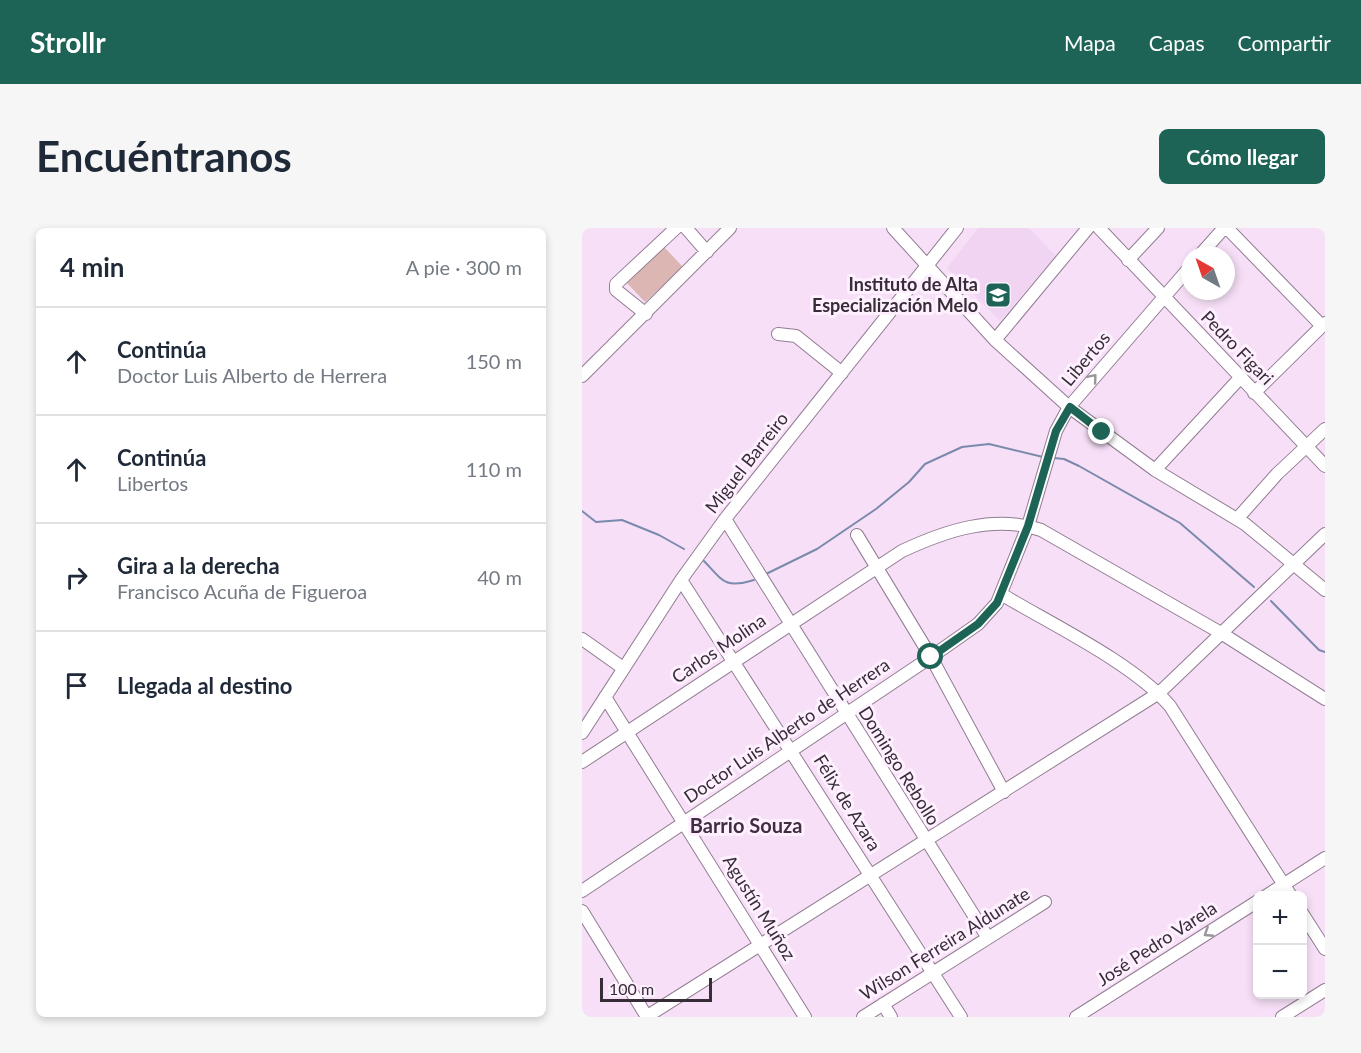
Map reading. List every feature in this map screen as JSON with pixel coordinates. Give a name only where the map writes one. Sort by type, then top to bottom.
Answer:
[{"type":"street","points":[[646,314],[615,287],[676,228]]},
{"type":"street","points":[[686,228],[706,252]]},
{"type":"street","points":[[582,376],[730,228]]},
{"type":"street","points":[[893,228],[995,339],[1070,407],[1155,470],[1237,519],[1325,590]]},
{"type":"street","name":"Miguel Barreiro","points":[[582,733],[681,580],[725,519],[957,228]]},
{"type":"street","points":[[995,339],[1088,228]]},
{"type":"street","name":"Pedro Figari","points":[[1099,228],[1325,466]]},
{"type":"street","points":[[1128,260],[1158,228]]},
{"type":"street","points":[[1209,246],[1226,228],[1323,324],[1254,393]]},
{"type":"street","name":"Libertos","points":[[1028,526],[1056,431],[1070,407],[1181,277]]},
{"type":"street","points":[[778,334],[796,336],[842,373]]},
{"type":"street","points":[[1155,470],[1240,378]]},
{"type":"street","points":[[1237,519],[1325,429]]},
{"type":"street","name":"Domingo Rebollo","points":[[725,519],[988,938]]},
{"type":"street","name":"Carlos Molina","points":[[582,762],[876,566],[921,542],[974,525],[994,523],[1028,526],[1041,530],[1221,633],[1325,699]]},
{"type":"street","name":"Doctor Luis Alberto de Herrera","points":[[582,891],[978,624],[1001,594],[1028,526]]},
{"type":"street","points":[[582,910],[647,1017],[1159,693],[1325,534]]},
{"type":"street","points":[[857,535],[931,657],[1004,792]]},
{"type":"street","name":"Félix de Azara","points":[[681,580],[961,1017]]},
{"type":"street","points":[[1001,594],[1112,660],[1159,693],[1170,706],[1289,891]]},
{"type":"street","points":[[582,639],[623,668]]},
{"type":"street","name":"Agustín Muñoz","points":[[604,697],[805,1017]]},
{"type":"street","points":[[1274,891],[1325,858]]},
{"type":"street","name":"Wilson Ferreira Aldunate","points":[[863,1017],[1045,902]]},
{"type":"street","name":"José Pedro Varela","points":[[1076,1017],[1253,904]]},
{"type":"street","points":[[1307,921],[1325,949]]},
{"type":"street","points":[[1281,1017],[1325,990]]},
{"type":"street","points":[[883,1004],[891,1017]]},
{"type":"shaded area","name":"Instituto de Alta Especialización Melo","points":[[978,228],[1029,228],[1056,256],[1000,321],[947,268]]},
{"type":"shaded area","points":[[664,247],[683,267],[645,302],[626,282]]},
{"type":"waterway","points":[[766,574],[817,549],[876,509],[909,482],[925,464],[962,447],[989,444],[1043,457]]},
{"type":"waterway","points":[[1054,458],[1064,459],[1079,466],[1180,523],[1254,587]]},
{"type":"waterway","points":[[582,511],[596,522],[622,520],[659,535],[684,549]]},
{"type":"waterway","points":[[704,561],[716,574],[730,583],[737,584],[754,580]]},
{"type":"waterway","points":[[1271,601],[1319,650],[1325,652]]},
{"type":"place","name":"Instituto de Alta Especialización Melo","points":[[998,295]]},
{"type":"district","name":"Barrio Souza","points":[[746,826]]},
{"type":"route","points":[[931,657],[978,624],[997,603],[1028,526],[1056,431],[1070,407],[1102,432]]}]
